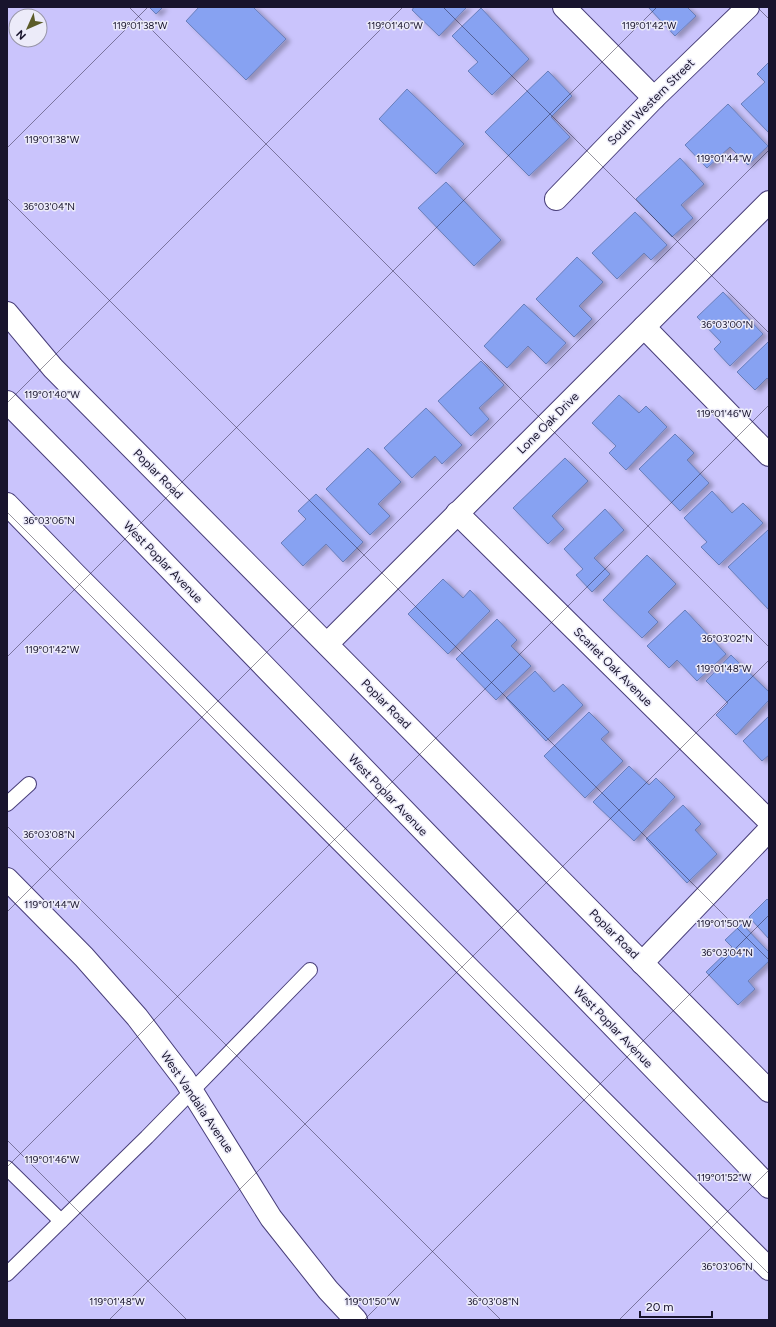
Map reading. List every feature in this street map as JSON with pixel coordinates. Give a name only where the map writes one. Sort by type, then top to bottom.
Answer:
[{"type":"street","points":[[564,7],[654,98]]},
{"type":"street","name":"South Western Street","points":[[556,199],[654,98],[748,7]]},
{"type":"street","name":"Lone Oak Drive","points":[[327,644],[457,512],[769,202]]},
{"type":"street","name":"Poplar Road","points":[[7,313],[53,368],[769,1091]]},
{"type":"street","points":[[644,327],[769,455]]},
{"type":"street","name":"West Poplar Avenue","points":[[7,402],[769,1187]]},
{"type":"street","points":[[7,504],[76,575],[769,1269]]},
{"type":"street","name":"Scarlet Oak Avenue","points":[[457,512],[769,821]]},
{"type":"street","points":[[642,963],[769,830]]},
{"type":"street","name":"West Vandalia Avenue","points":[[7,879],[84,957],[137,1017],[185,1080],[271,1218],[328,1290],[356,1320]]},
{"type":"lane","points":[[7,804],[29,784]]},
{"type":"lane","points":[[7,1274],[192,1092],[310,970]]},
{"type":"lane","points":[[7,1168],[61,1221]]},
{"type":"building","points":[[149,7],[163,7],[156,14]]},
{"type":"building","points":[[199,7],[253,7],[286,39],[246,80],[186,21]]},
{"type":"building","points":[[414,7],[467,7],[439,36],[412,10]]},
{"type":"building","points":[[648,7],[687,7],[696,16],[675,36]]},
{"type":"building","points":[[481,8],[529,59],[492,95],[468,71],[478,62],[452,36]]},
{"type":"building","points":[[769,62],[769,133],[741,104],[765,82],[757,74]]},
{"type":"building","points":[[548,71],[572,96],[551,117],[570,137],[529,176],[485,132]]},
{"type":"building","points":[[407,89],[464,144],[436,174],[379,119]]},
{"type":"building","points":[[728,104],[768,146],[748,165],[730,147],[707,168],[685,145]]},
{"type":"building","points":[[680,158],[704,184],[681,205],[693,218],[672,237],[636,199]]},
{"type":"building","points":[[446,182],[501,240],[474,266],[418,208]]},
{"type":"building","points":[[635,212],[667,245],[651,260],[644,253],[617,279],[592,253]]},
{"type":"building","points":[[577,257],[603,282],[579,306],[592,319],[574,337],[536,299]]},
{"type":"building","points":[[723,292],[763,334],[730,366],[714,349],[721,342],[697,317]]},
{"type":"building","points":[[524,304],[566,343],[546,364],[528,346],[507,368],[484,346]]},
{"type":"building","points":[[769,341],[769,380],[767,378],[755,390],[737,372]]},
{"type":"building","points":[[481,361],[504,385],[479,408],[489,419],[471,436],[438,401]]},
{"type":"building","points":[[619,395],[639,413],[646,406],[667,427],[626,470],[609,453],[616,446],[592,423]]},
{"type":"building","points":[[426,408],[462,445],[442,464],[435,456],[412,478],[384,448]]},
{"type":"building","points":[[675,434],[694,453],[687,460],[709,483],[680,511],[639,469]]},
{"type":"building","points":[[368,448],[401,482],[378,504],[390,516],[370,535],[326,489]]},
{"type":"building","points":[[565,458],[588,481],[552,516],[564,529],[548,544],[513,508]]},
{"type":"building","points":[[712,491],[732,513],[743,503],[763,523],[719,565],[701,547],[707,542],[684,518]]},
{"type":"building","points":[[316,494],[363,542],[343,562],[326,544],[303,566],[281,543],[306,519],[298,511]]},
{"type":"building","points":[[605,509],[624,530],[594,558],[610,574],[592,592],[576,575],[583,569],[564,549]]},
{"type":"building","points":[[769,529],[769,610],[728,567]]},
{"type":"building","points":[[647,555],[676,584],[648,612],[658,622],[642,638],[603,600]]},
{"type":"building","points":[[443,579],[463,598],[470,590],[490,611],[448,654],[408,614]]},
{"type":"building","points":[[685,610],[726,654],[697,681],[677,660],[669,668],[647,646]]},
{"type":"building","points":[[497,619],[517,640],[511,646],[531,666],[496,700],[456,659]]},
{"type":"building","points":[[731,655],[769,692],[769,700],[736,735],[716,715],[728,703],[706,681]]},
{"type":"building","points":[[535,671],[554,692],[563,684],[583,705],[546,741],[506,698]]},
{"type":"building","points":[[589,712],[609,732],[601,739],[623,761],[585,798],[544,756]]},
{"type":"building","points":[[769,716],[769,755],[762,761],[743,741]]},
{"type":"building","points":[[629,766],[649,785],[656,778],[675,797],[634,841],[593,802]]},
{"type":"building","points":[[683,805],[701,824],[695,830],[717,854],[687,883],[646,839]]},
{"type":"building","points":[[767,899],[769,901],[769,939],[749,917]]},
{"type":"building","points":[[742,924],[769,952],[769,961],[748,981],[755,989],[738,1005],[706,972],[732,947],[725,940]]}]
